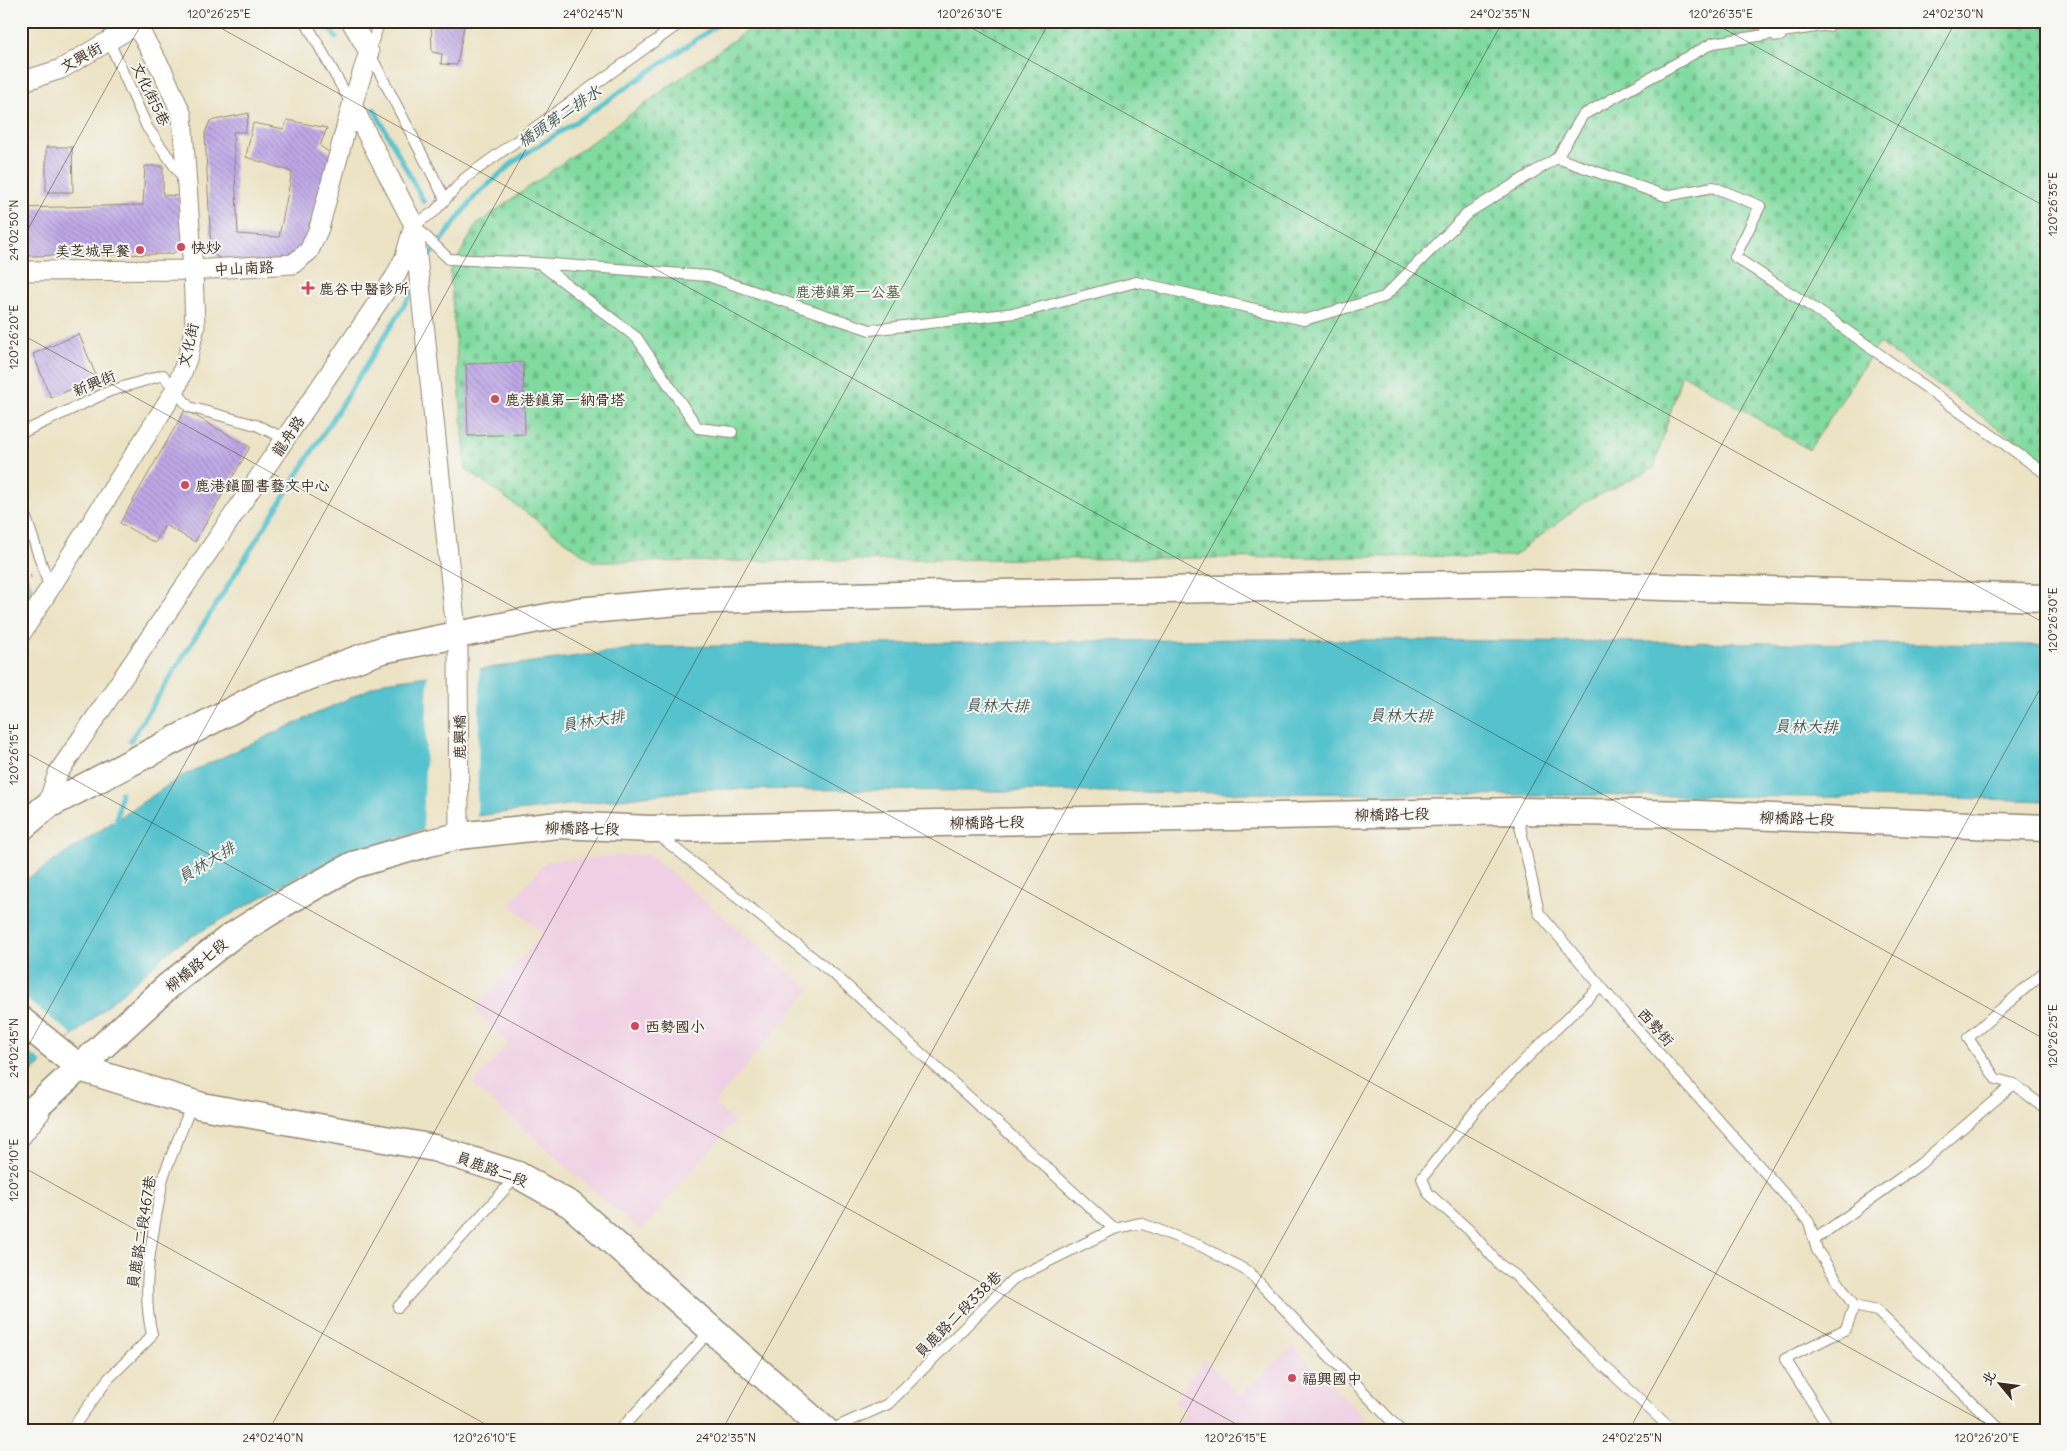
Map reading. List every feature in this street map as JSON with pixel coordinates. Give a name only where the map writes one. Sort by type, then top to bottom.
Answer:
[{"type":"main road","points":[[21,828],[47,806],[267,692],[382,650],[457,643],[578,611],[689,601],[806,596],[1525,583],[2046,598]]},
{"type":"main road","name":"柳橋路七段","points":[[21,1121],[167,987],[229,938],[283,904],[353,866],[429,843],[459,830],[558,825],[651,829],[1517,811],[1698,814],[2046,828]]},
{"type":"main road","points":[[21,1020],[80,1068]]},
{"type":"main road","name":"員鹿路二段","points":[[80,1068],[202,1106],[434,1148],[518,1175],[571,1205],[713,1328],[825,1430]]},
{"type":"street","points":[[351,21],[369,52]]},
{"type":"street","name":"文興街","points":[[21,82],[61,69],[109,41],[135,23]]},
{"type":"street","name":"文化街","points":[[21,634],[176,388],[188,356],[195,326],[182,116],[163,72],[135,23]]},
{"type":"street","name":"中山南路","points":[[21,271],[193,270],[293,264],[309,251],[319,228],[352,105],[369,52]]},
{"type":"street","points":[[352,105],[418,229]]},
{"type":"street","name":"龍舟路","points":[[47,806],[58,773],[395,277],[418,229]]},
{"type":"street","name":"鹿興橋","points":[[418,229],[457,643],[459,830]]},
{"type":"street","points":[[21,820],[47,806]]},
{"type":"lane","points":[[305,21],[352,105]]},
{"type":"lane","points":[[380,21],[369,52],[446,200]]},
{"type":"lane","points":[[683,21],[465,178],[418,229],[449,259],[539,263],[708,276],[870,330],[1023,312],[1136,282],[1304,320],[1384,297],[1469,212],[1557,158],[1584,115],[1640,82],[1714,42],[1772,27],[1822,26],[1828,22]]},
{"type":"lane","name":"文化街5巷","points":[[109,41],[147,127],[187,183]]},
{"type":"lane","points":[[1557,158],[1666,196],[1713,187],[1760,206],[1735,257],[1832,320],[2046,474]]},
{"type":"lane","points":[[539,263],[637,338],[698,428],[732,432]]},
{"type":"lane","name":"新興街","points":[[21,433],[110,392],[141,380],[163,375],[176,388]]},
{"type":"lane","points":[[176,388],[189,407],[256,424],[286,439]]},
{"type":"lane","points":[[21,503],[50,589]]},
{"type":"lane","name":"西勢街","points":[[1517,811],[1539,912],[1600,986],[1809,1222],[1817,1250],[1854,1306]]},
{"type":"lane","points":[[651,829],[836,976],[1114,1229]]},
{"type":"lane","points":[[2046,970],[1968,1038],[1996,1079],[2014,1084],[2046,1109]]},
{"type":"lane","points":[[1600,986],[1482,1102],[1422,1178],[1428,1193],[1469,1230],[1500,1265],[1515,1275],[1583,1346],[1672,1430]]},
{"type":"lane","points":[[21,1144],[80,1068]]},
{"type":"lane","points":[[1814,1240],[1920,1164],[2014,1084]]},
{"type":"lane","name":"員鹿路二段467巷","points":[[70,1430],[108,1379],[152,1334],[146,1296],[155,1220],[163,1176],[178,1143],[192,1102]]},
{"type":"lane","points":[[398,1307],[518,1175]]},
{"type":"lane","name":"員鹿路二段338巷","points":[[830,1430],[888,1404],[1013,1279],[1114,1229],[1140,1223],[1203,1247],[1249,1272],[1400,1430]]},
{"type":"lane","points":[[1830,1430],[1785,1359],[1846,1329],[1854,1306],[1877,1311],[2001,1430]]},
{"type":"lane","points":[[620,1430],[713,1328]]},
{"type":"shaded area","name":"西勢國小","points":[[649,854],[810,990],[714,1104],[734,1122],[640,1231],[473,1085],[508,1043],[474,1009],[543,934],[510,904],[546,861]]},
{"type":"shaded area","name":"福興國中","points":[[1293,1346],[1376,1430],[1169,1430],[1187,1412],[1174,1402],[1205,1359],[1239,1396]]},
{"type":"green space","name":"鹿港鎮第一公墓","points":[[760,21],[2046,21],[2046,462],[1879,343],[1809,450],[1682,373],[1654,468],[1585,502],[1514,556],[594,562],[466,469],[450,272],[476,225]]},
{"type":"green space","points":[[21,561],[34,594],[21,615]]},
{"type":"water","name":"員林大排","points":[[1248,639],[2046,645],[2046,801],[1955,798],[704,789],[450,819],[306,872],[175,946],[21,1082],[21,883],[182,776],[384,682],[646,647]]},
{"type":"pier","points":[[480,667],[477,817],[451,821],[423,831],[428,673]]},
{"type":"pier","points":[[21,995],[73,1035],[43,1063],[21,1046]]},
{"type":"building","points":[[431,21],[465,21],[457,65],[441,64],[442,54],[432,52]]},
{"type":"building","points":[[249,113],[245,132],[233,132],[238,234],[279,237],[292,172],[246,157],[253,123],[284,129],[287,120],[327,128],[320,146],[332,154],[300,253],[291,261],[226,261],[214,255],[211,249],[205,133],[210,121]]},
{"type":"building","points":[[46,147],[72,147],[73,192],[46,192]]},
{"type":"building","points":[[145,166],[163,166],[163,195],[179,196],[183,244],[179,250],[171,254],[21,256],[21,208],[143,205]]},
{"type":"building","points":[[79,334],[97,378],[51,398],[33,354]]},
{"type":"building","name":"鹿港鎮第一納骨塔","points":[[523,362],[525,434],[468,436],[466,364]]},
{"type":"building","name":"鹿港鎮圖書藝文中心","points":[[185,410],[250,447],[195,542],[165,525],[155,543],[120,523]]},
{"type":"waterway","points":[[326,21],[336,38]]},
{"type":"waterway","name":"橋頭第二排水","points":[[425,267],[430,255],[475,196],[516,160],[585,116],[723,21]]},
{"type":"waterway","points":[[374,109],[424,202]]},
{"type":"waterway","points":[[130,741],[415,288]]},
{"type":"waterway","points":[[116,825],[121,793]]},
{"type":"place","name":"快炒","points":[[181,247]]},
{"type":"place","name":"美芝城早餐","points":[[140,250]]},
{"type":"place","name":"鹿谷中醫診所","points":[[308,288]]},
{"type":"place","name":"鹿港鎮第一納骨塔","points":[[495,399]]},
{"type":"place","name":"鹿港鎮圖書藝文中心","points":[[185,485]]},
{"type":"place","name":"西勢國小","points":[[635,1026]]},
{"type":"place","name":"福興國中","points":[[1292,1378]]}]
